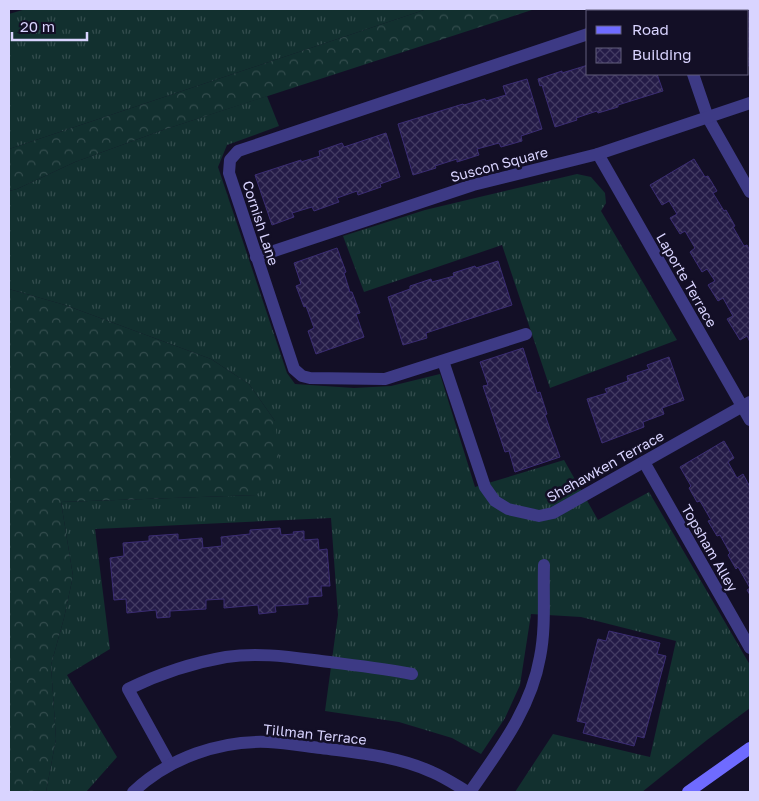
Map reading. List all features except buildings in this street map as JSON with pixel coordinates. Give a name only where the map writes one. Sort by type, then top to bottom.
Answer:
[{"type":"main road","points":[[688,792],[750,748]]},
{"type":"street","name":"Cornish Lane","points":[[526,334],[385,379],[310,378],[302,376],[294,369],[256,257],[229,173],[230,160],[238,151],[586,35]]},
{"type":"street","points":[[693,75],[708,118],[750,192]]},
{"type":"street","name":"Suscon Square","points":[[256,257],[473,185],[598,154],[750,103]]},
{"type":"street","name":"Laporte Terrace","points":[[598,154],[746,404],[750,420]]},
{"type":"street","name":"Shehawken Terrace","points":[[443,361],[486,487],[495,501],[508,509],[539,516],[553,513],[746,404]]},
{"type":"street","name":"Topsham Alley","points":[[644,462],[750,648]]},
{"type":"street","points":[[469,792],[517,722],[530,692],[540,658],[544,618],[544,565]]},
{"type":"street","points":[[170,765],[128,689],[162,674],[186,665],[228,657],[271,655],[412,674]]},
{"type":"street","name":"Tillman Terrace","points":[[134,792],[142,784],[170,765],[203,751],[235,744],[268,742],[369,754],[398,760],[432,772],[469,792]]},
{"type":"green space","points":[[26,9],[427,9],[9,149],[9,14]]},
{"type":"green space","points":[[427,9],[535,9],[163,130],[75,162],[9,191],[9,149]]},
{"type":"green space","points":[[267,96],[279,126],[227,145],[218,167],[287,373],[295,384],[354,388],[391,386],[440,374],[475,487],[564,460],[598,520],[649,492],[750,665],[750,708],[642,792],[515,792],[553,734],[650,757],[676,641],[581,617],[531,614],[520,685],[505,718],[481,754],[452,738],[399,722],[325,711],[338,615],[331,518],[95,529],[110,649],[67,675],[117,757],[86,792],[46,792],[56,739],[51,665],[73,576],[61,502],[256,495],[275,421],[249,384],[211,359],[65,305],[9,289],[9,191],[75,162],[163,130]]},
{"type":"green space","points":[[577,174],[591,177],[605,193],[606,203],[601,211],[677,340],[550,388],[502,245],[364,292],[343,236],[425,210]]},
{"type":"green space","points":[[9,289],[65,305],[211,359],[249,384],[275,421],[281,473],[256,495],[61,502],[73,576],[51,665],[56,739],[46,792],[9,792]]}]
